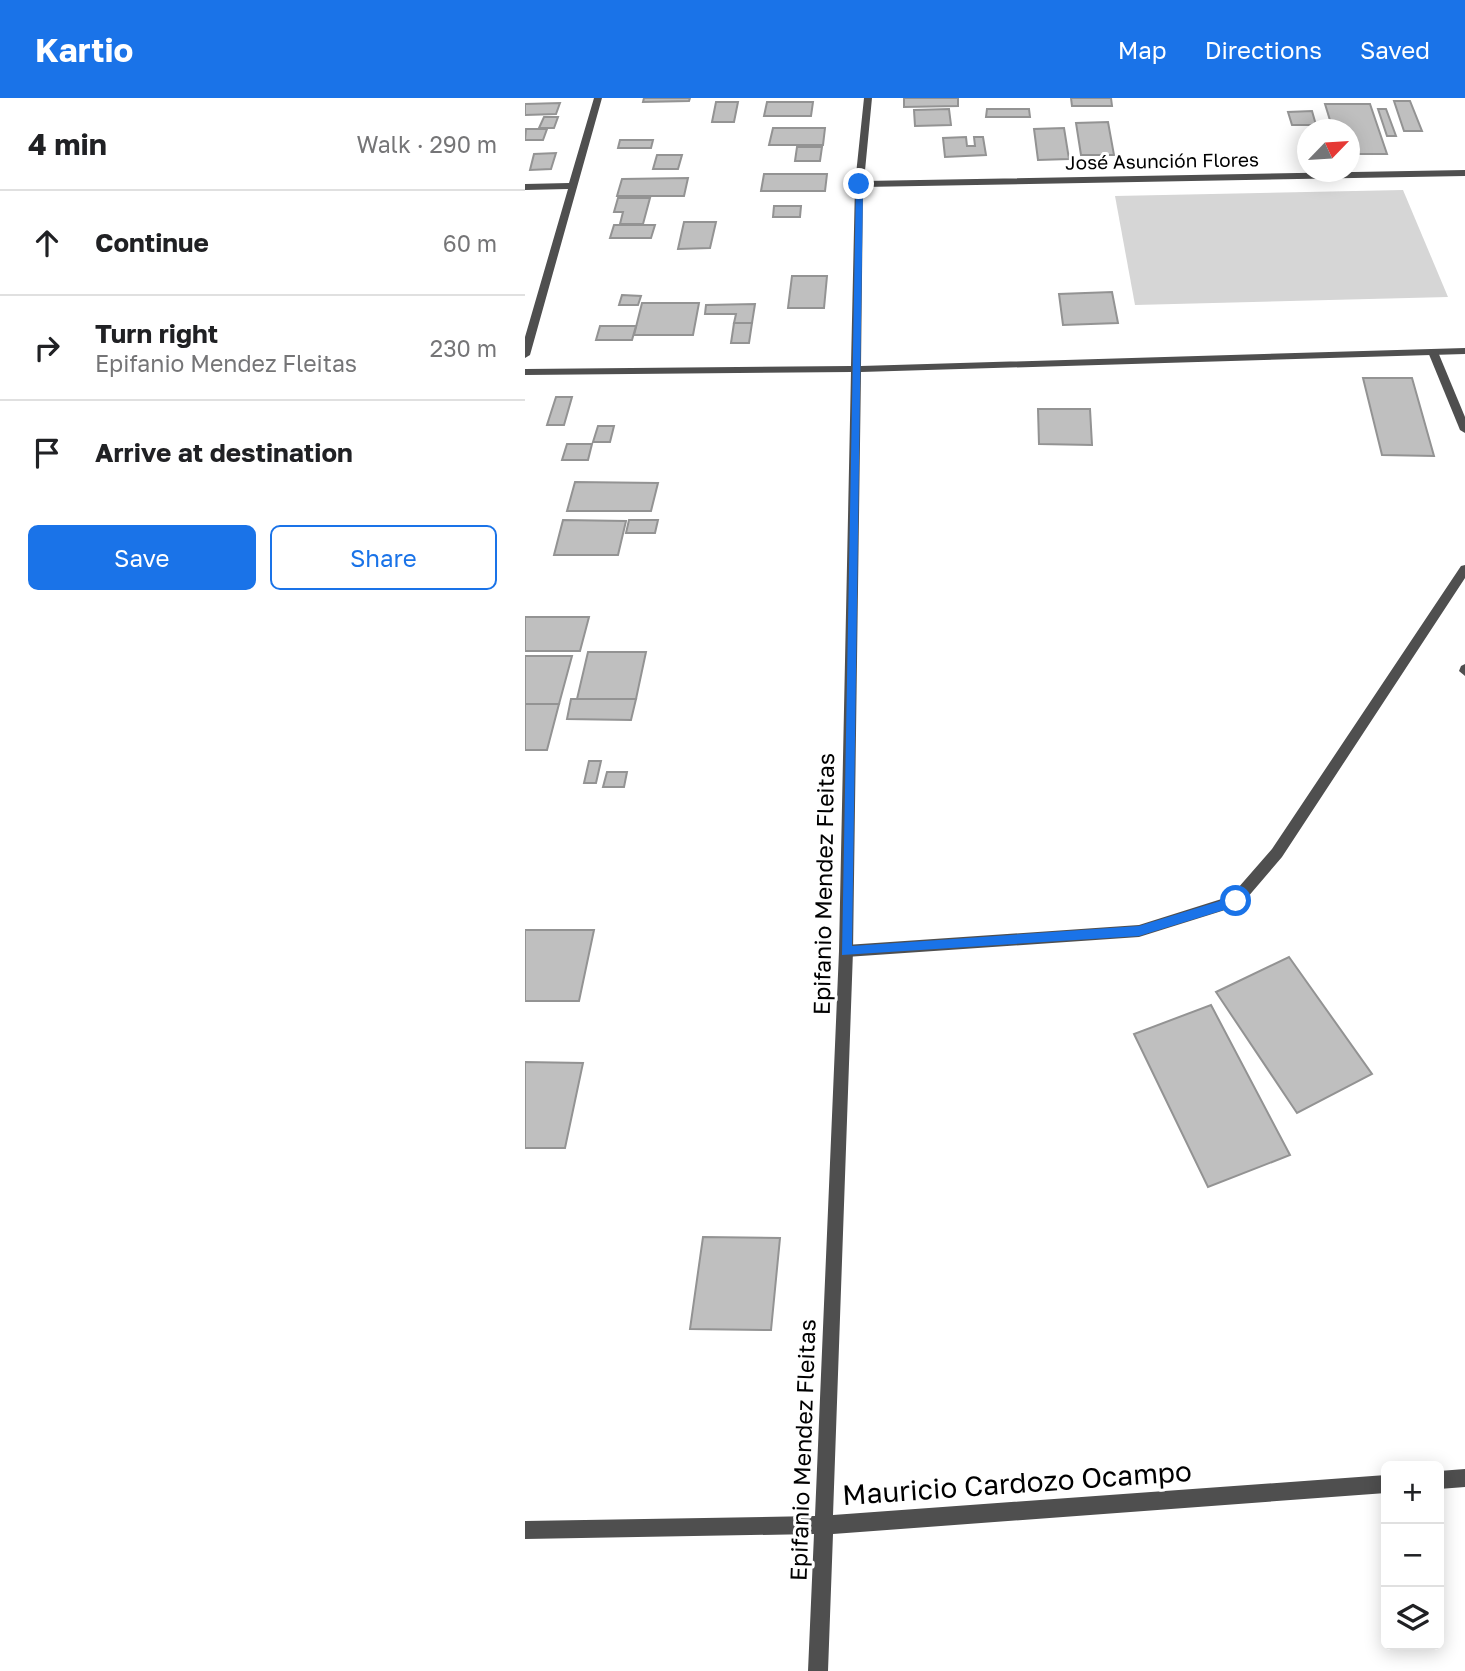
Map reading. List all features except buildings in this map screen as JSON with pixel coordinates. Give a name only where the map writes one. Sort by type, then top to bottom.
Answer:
[{"type":"street","points":[[525,355],[598,98]]},
{"type":"street","name":"Epifanio Mendez Fleitas","points":[[818,1671],[846,951],[859,184],[868,98]]},
{"type":"street","name":"José Asunción Flores","points":[[859,184],[1465,173]]},
{"type":"street","points":[[525,187],[573,186]]},
{"type":"street","points":[[525,373],[855,369],[1465,351]]},
{"type":"street","points":[[1433,352],[1465,430]]},
{"type":"street","points":[[846,951],[1139,931],[1236,901],[1277,853],[1465,569]]},
{"type":"street","points":[[1444,1480],[1465,1478]]},
{"type":"street","name":"Mauricio Cardozo Ocampo","points":[[525,1530],[823,1525],[1381,1484]]},
{"type":"shaded area","points":[[1403,190],[1448,297],[1135,305],[1115,196]]},
{"type":"route","points":[[859,184],[846,951],[1139,931],[1236,901]]}]
